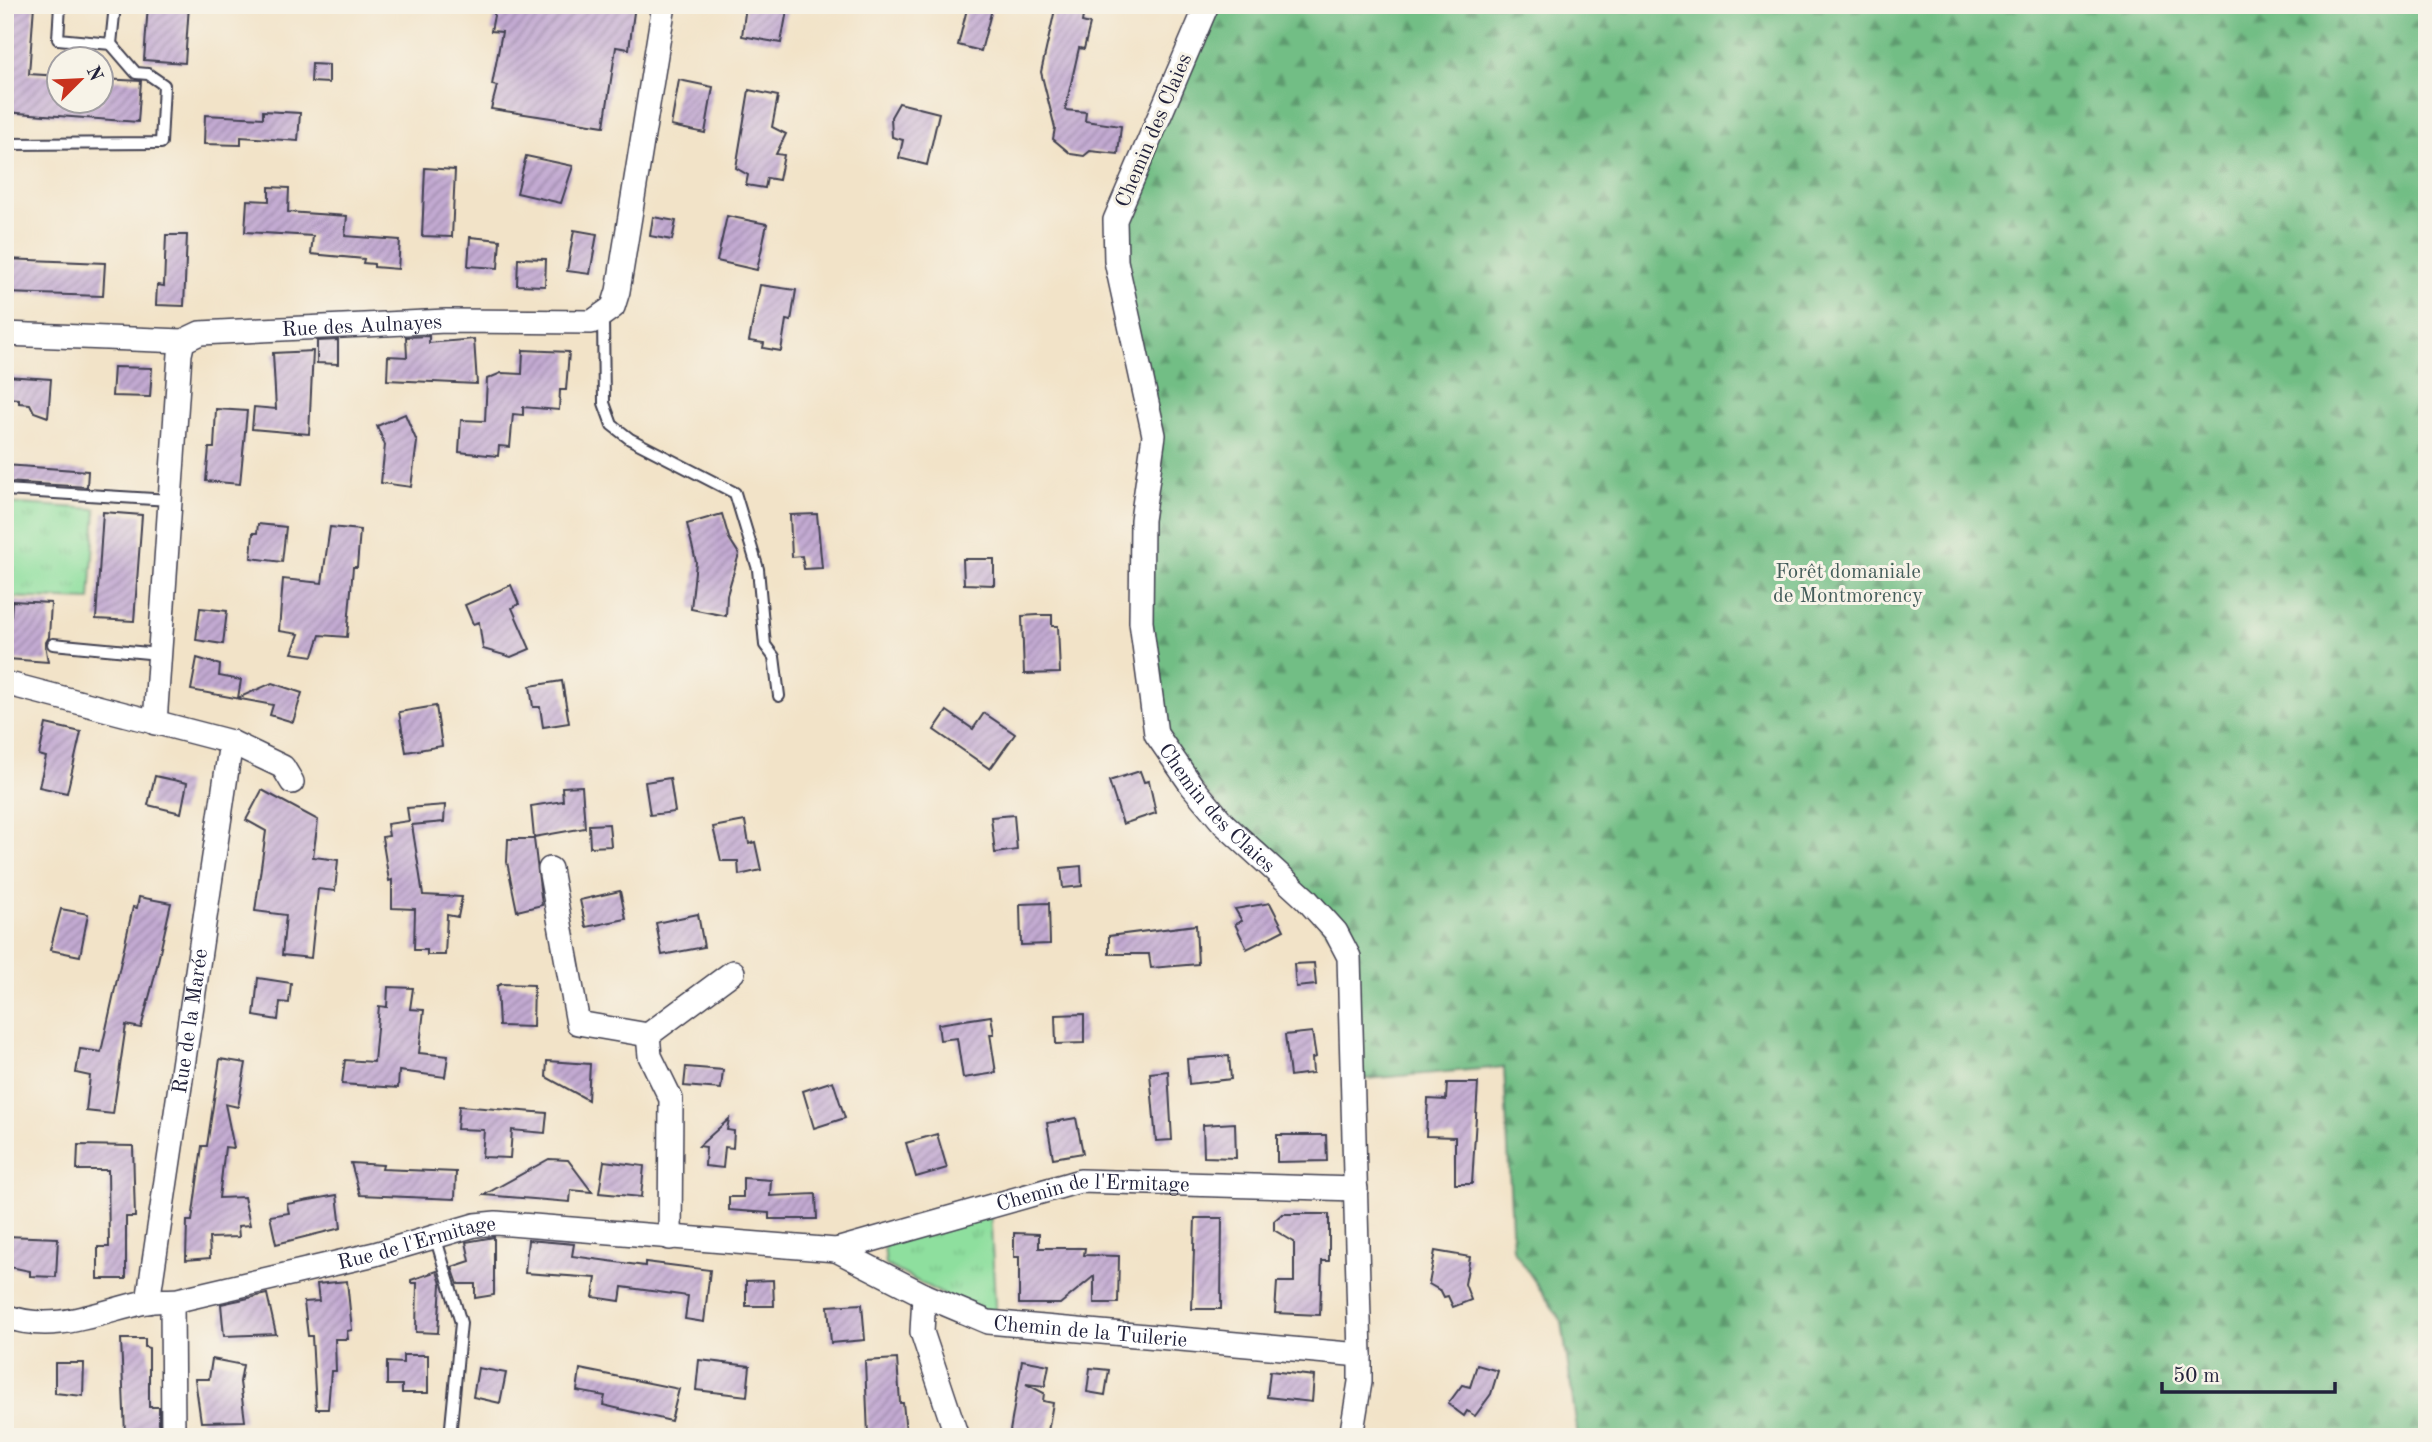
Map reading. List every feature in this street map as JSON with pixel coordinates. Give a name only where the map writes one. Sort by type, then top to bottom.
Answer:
[{"type":"street","points":[[603,318],[613,307],[618,291],[664,5]]},
{"type":"street","name":"Chemin des Claies","points":[[1207,5],[1115,220],[1116,261],[1154,435],[1142,520],[1141,622],[1156,734],[1192,786],[1224,824],[1306,899],[1345,944],[1349,957],[1360,1355],[1358,1396],[1351,1437]]},
{"type":"street","name":"Rue des Aulnayes","points":[[5,334],[183,341],[200,333],[324,325],[446,321],[580,323],[603,318]]},
{"type":"street","points":[[155,723],[183,341]]},
{"type":"street","points":[[5,683],[231,742],[283,767],[292,782]]},
{"type":"street","name":"Rue de la Marée","points":[[148,1302],[231,742]]},
{"type":"street","points":[[550,869],[578,1023],[648,1035],[733,972]]},
{"type":"street","points":[[648,1035],[650,1056],[671,1099],[670,1238]]},
{"type":"street","name":"Chemin de l'Ermitage","points":[[836,1250],[1080,1181],[1356,1189]]},
{"type":"street","name":"Rue de l'Ermitage","points":[[5,1316],[26,1324],[66,1323],[148,1302],[172,1301],[375,1254],[475,1225],[496,1223],[836,1250]]},
{"type":"street","points":[[878,1239],[878,1272]]},
{"type":"street","name":"Chemin de la Tuilerie","points":[[836,1250],[924,1295],[988,1322],[1360,1355]]},
{"type":"street","points":[[924,1295],[922,1332],[957,1437]]},
{"type":"street","points":[[172,1301],[173,1437]]},
{"type":"lane","points":[[5,144],[161,144],[164,85],[148,74],[136,73],[111,44],[58,39],[60,5]]},
{"type":"lane","points":[[111,44],[115,5]]},
{"type":"lane","points":[[603,318],[604,403],[612,425],[630,439],[735,493],[758,569],[765,645],[774,657],[779,696]]},
{"type":"lane","points":[[5,490],[170,500]]},
{"type":"lane","points":[[53,644],[159,654]]},
{"type":"lane","points":[[435,1236],[461,1323],[450,1437]]},
{"type":"green space","name":"Forêt domaniale de Montmorency","points":[[1207,5],[2427,5],[2427,1437],[1578,1437],[1562,1322],[1513,1249],[1504,1067],[1355,1080],[1349,957],[1156,734],[1141,622],[1153,444],[1115,220]]},
{"type":"green space","points":[[5,503],[96,509],[90,600],[5,597]]},
{"type":"green space","points":[[990,1207],[996,1322],[886,1265],[884,1245]]},
{"type":"building","points":[[5,5],[34,5],[29,74],[46,75],[46,115],[5,112]]},
{"type":"building","points":[[148,5],[189,5],[185,63],[144,60]]},
{"type":"building","points":[[496,5],[635,5],[629,49],[616,47],[604,126],[491,109],[497,86],[492,85],[502,32],[491,31]]},
{"type":"building","points":[[746,5],[788,5],[781,43],[742,36]]},
{"type":"building","points":[[968,5],[992,9],[981,51],[958,45]]},
{"type":"building","points":[[1056,5],[1085,5],[1082,22],[1090,24],[1084,49],[1079,48],[1065,110],[1086,112],[1085,121],[1121,126],[1118,154],[1090,151],[1084,156],[1071,154],[1053,139],[1055,128],[1041,72]]},
{"type":"building","points":[[312,64],[329,65],[329,83],[311,82]]},
{"type":"building","points":[[116,80],[141,81],[138,122],[58,116],[116,116]]},
{"type":"building","points":[[679,80],[713,87],[705,133],[671,126]]},
{"type":"building","points":[[749,90],[778,96],[772,127],[786,134],[776,154],[784,155],[779,180],[767,178],[765,188],[746,185],[748,175],[736,168]]},
{"type":"building","points":[[899,103],[939,113],[927,165],[899,158],[903,140],[892,137],[891,117]]},
{"type":"building","points":[[263,111],[300,113],[298,141],[241,137],[241,145],[204,144],[205,115],[263,118]]},
{"type":"building","points":[[526,156],[573,166],[561,203],[517,193]]},
{"type":"building","points":[[425,168],[455,170],[452,237],[422,236]]},
{"type":"building","points":[[269,187],[289,188],[288,212],[347,216],[345,236],[400,240],[398,269],[374,267],[374,264],[363,263],[364,259],[311,254],[313,236],[245,232],[247,200],[269,201]]},
{"type":"building","points":[[727,216],[767,224],[757,270],[717,261]]},
{"type":"building","points":[[653,217],[676,221],[672,240],[650,236]]},
{"type":"building","points":[[574,230],[597,234],[590,274],[567,271]]},
{"type":"building","points":[[166,235],[187,235],[184,306],[156,305],[157,285],[164,286]]},
{"type":"building","points":[[470,237],[500,240],[498,268],[468,266]]},
{"type":"building","points":[[518,258],[546,259],[545,286],[517,285]]},
{"type":"building","points":[[5,259],[105,263],[103,296],[5,293]]},
{"type":"building","points":[[760,285],[796,290],[791,321],[786,320],[781,351],[763,348],[764,343],[749,341]]},
{"type":"building","points":[[429,336],[429,343],[474,339],[477,384],[387,380],[388,356],[407,357],[406,337]]},
{"type":"building","points":[[338,340],[338,364],[317,363],[317,341]]},
{"type":"building","points":[[523,350],[569,352],[566,390],[560,390],[559,410],[523,407],[523,415],[513,414],[510,447],[499,446],[498,456],[459,452],[461,420],[485,421],[487,379],[501,373],[522,374]]},
{"type":"building","points":[[313,351],[309,434],[252,429],[254,407],[276,409],[273,353]]},
{"type":"building","points":[[114,367],[152,368],[150,397],[112,396]]},
{"type":"building","points":[[5,376],[51,379],[48,417],[34,412],[30,404],[19,403],[19,399],[5,398]]},
{"type":"building","points":[[216,409],[247,411],[240,484],[206,481],[209,448],[214,448]]},
{"type":"building","points":[[405,414],[417,442],[411,487],[381,483],[385,445],[377,426]]},
{"type":"building","points":[[5,465],[88,471],[87,487],[5,482]]},
{"type":"building","points":[[103,512],[142,515],[134,621],[96,619]]},
{"type":"building","points":[[722,514],[729,538],[739,554],[727,595],[726,616],[691,609],[696,562],[687,524]]},
{"type":"building","points":[[817,514],[822,568],[804,569],[802,556],[792,557],[790,515]]},
{"type":"building","points":[[258,524],[286,527],[282,562],[251,558],[253,533],[257,533]]},
{"type":"building","points":[[330,527],[360,530],[357,567],[353,567],[347,637],[320,635],[313,656],[292,653],[299,634],[279,631],[283,579],[322,583]]},
{"type":"building","points":[[963,559],[994,559],[994,585],[964,584]]},
{"type":"building","points":[[511,585],[519,604],[512,608],[530,649],[511,657],[483,649],[479,622],[473,624],[465,605]]},
{"type":"building","points":[[12,601],[51,603],[49,637],[45,644],[48,662],[8,659]]},
{"type":"building","points":[[200,608],[227,611],[223,644],[196,640]]},
{"type":"building","points":[[1052,615],[1052,626],[1058,626],[1060,673],[1024,674],[1022,616]]},
{"type":"building","points":[[197,658],[220,665],[219,676],[241,680],[238,698],[272,683],[302,693],[293,722],[270,715],[273,705],[191,690]]},
{"type":"building","points":[[562,681],[569,723],[543,727],[540,707],[533,707],[530,686]]},
{"type":"building","points":[[436,706],[442,746],[406,752],[399,712]]},
{"type":"building","points":[[947,711],[973,729],[984,713],[1015,734],[990,769],[934,730]]},
{"type":"building","points":[[46,724],[81,732],[67,793],[39,787],[46,757],[39,755]]},
{"type":"building","points":[[1140,771],[1144,782],[1149,781],[1156,813],[1123,824],[1109,781]]},
{"type":"building","points":[[155,776],[187,783],[181,813],[148,805]]},
{"type":"building","points":[[670,778],[675,812],[650,815],[645,782]]},
{"type":"building","points":[[582,786],[585,828],[534,837],[531,806],[563,801],[562,787]]},
{"type":"building","points":[[262,790],[318,820],[313,857],[338,860],[335,891],[318,889],[311,958],[282,955],[286,915],[255,911],[266,831],[246,820]]},
{"type":"building","points":[[445,805],[444,822],[412,825],[423,895],[462,897],[458,917],[447,915],[445,955],[427,955],[427,950],[414,950],[415,909],[392,908],[392,880],[389,881],[382,837],[389,836],[387,824],[409,821],[407,808]]},
{"type":"building","points":[[1014,815],[1017,850],[995,853],[991,817]]},
{"type":"building","points":[[745,821],[749,844],[755,842],[761,870],[739,875],[738,861],[721,861],[713,827]]},
{"type":"building","points":[[609,824],[611,846],[590,847],[589,825]]},
{"type":"building","points":[[508,839],[534,839],[542,905],[517,911],[507,862]]},
{"type":"building","points":[[1081,866],[1082,886],[1063,888],[1061,868]]},
{"type":"building","points":[[620,891],[626,919],[586,927],[580,900]]},
{"type":"building","points":[[139,897],[171,903],[154,979],[141,1028],[126,1025],[113,1114],[86,1111],[90,1076],[76,1073],[80,1049],[101,1052],[133,907],[137,908]]},
{"type":"building","points":[[1049,903],[1050,944],[1021,945],[1020,904]]},
{"type":"building","points":[[1270,903],[1284,930],[1247,949],[1235,924],[1242,921],[1235,909]]},
{"type":"building","points":[[61,909],[88,914],[80,956],[50,950]]},
{"type":"building","points":[[698,914],[704,947],[662,955],[656,923]]},
{"type":"building","points":[[1196,925],[1198,964],[1151,968],[1149,954],[1109,954],[1109,936]]},
{"type":"building","points":[[1314,963],[1316,985],[1296,987],[1294,964]]},
{"type":"building","points":[[258,978],[291,983],[289,1003],[280,1002],[278,1020],[254,1016]]},
{"type":"building","points":[[534,985],[533,1027],[499,1026],[497,986]]},
{"type":"building","points":[[388,987],[413,988],[410,1009],[424,1010],[419,1053],[448,1056],[445,1077],[399,1071],[398,1088],[342,1084],[345,1060],[374,1062],[379,1006],[387,1007]]},
{"type":"building","points":[[1084,1014],[1084,1043],[1056,1044],[1055,1015]]},
{"type":"building","points":[[991,1016],[994,1034],[990,1034],[996,1073],[963,1078],[957,1038],[940,1040],[938,1024]]},
{"type":"building","points":[[1312,1032],[1316,1057],[1312,1058],[1313,1073],[1290,1076],[1285,1035]]},
{"type":"building","points":[[1229,1056],[1231,1079],[1189,1084],[1187,1059]]},
{"type":"building","points":[[220,1059],[246,1063],[238,1107],[225,1104],[234,1148],[225,1147],[219,1198],[244,1197],[250,1225],[238,1226],[239,1237],[209,1238],[210,1258],[186,1260],[187,1221],[192,1221],[202,1146],[207,1146]]},
{"type":"building","points":[[547,1061],[590,1064],[588,1100],[546,1077]]},
{"type":"building","points":[[686,1067],[723,1070],[721,1089],[684,1086]]},
{"type":"building","points":[[1168,1071],[1172,1140],[1156,1141],[1150,1073]]},
{"type":"building","points":[[833,1081],[845,1118],[814,1128],[803,1091]]},
{"type":"building","points":[[1447,1083],[1478,1083],[1472,1184],[1455,1184],[1455,1137],[1426,1136],[1428,1099],[1446,1100]]},
{"type":"building","points":[[459,1106],[547,1113],[545,1133],[512,1130],[510,1158],[482,1157],[484,1130],[457,1129]]},
{"type":"building","points":[[1076,1118],[1083,1153],[1053,1158],[1047,1123]]},
{"type":"building","points":[[729,1119],[727,1130],[734,1131],[733,1148],[725,1147],[723,1168],[705,1166],[706,1147],[699,1146]]},
{"type":"building","points":[[1235,1123],[1236,1158],[1204,1157],[1203,1125]]},
{"type":"building","points":[[937,1134],[947,1168],[916,1177],[906,1143]]},
{"type":"building","points":[[1277,1135],[1326,1135],[1327,1161],[1277,1162]]},
{"type":"building","points":[[78,1145],[133,1146],[135,1217],[126,1217],[126,1279],[98,1279],[98,1247],[109,1247],[108,1170],[77,1170]]},
{"type":"building","points":[[549,1159],[568,1160],[592,1192],[571,1190],[570,1202],[484,1195]]},
{"type":"building","points":[[604,1161],[644,1166],[641,1197],[599,1193]]},
{"type":"building","points":[[351,1163],[383,1165],[382,1169],[456,1172],[455,1199],[360,1195]]},
{"type":"building","points":[[743,1178],[771,1180],[770,1196],[816,1194],[817,1219],[769,1219],[769,1213],[729,1210],[729,1197],[743,1197]]},
{"type":"building","points":[[337,1195],[341,1228],[276,1244],[270,1216],[289,1213],[287,1204]]},
{"type":"building","points":[[1282,1214],[1329,1214],[1329,1261],[1322,1261],[1320,1315],[1275,1313],[1277,1282],[1294,1282],[1294,1242],[1274,1230],[1274,1221]]},
{"type":"building","points":[[1195,1218],[1222,1218],[1221,1309],[1192,1309]]},
{"type":"building","points":[[1014,1233],[1039,1234],[1039,1248],[1085,1248],[1084,1255],[1119,1256],[1118,1303],[1094,1303],[1094,1276],[1060,1304],[1019,1304],[1019,1257],[1014,1257]]},
{"type":"building","points":[[5,1236],[58,1238],[56,1277],[30,1276],[30,1271],[5,1266]]},
{"type":"building","points":[[494,1237],[494,1295],[475,1298],[475,1284],[458,1284],[452,1267],[470,1261],[466,1242]]},
{"type":"building","points":[[528,1240],[574,1244],[572,1256],[645,1266],[645,1262],[710,1270],[704,1322],[685,1319],[688,1296],[622,1287],[620,1301],[593,1297],[596,1278],[525,1273]]},
{"type":"building","points":[[1435,1251],[1470,1257],[1465,1284],[1471,1300],[1453,1307],[1448,1296],[1444,1297],[1441,1291],[1429,1284]]},
{"type":"building","points":[[437,1271],[441,1284],[438,1333],[416,1332],[417,1283],[411,1283],[411,1280]]},
{"type":"building","points":[[773,1280],[774,1306],[746,1306],[746,1281]]},
{"type":"building","points":[[347,1281],[352,1330],[347,1331],[348,1339],[335,1339],[336,1371],[331,1371],[328,1409],[316,1409],[312,1336],[308,1336],[304,1302],[319,1301],[317,1284]]},
{"type":"building","points":[[267,1294],[276,1334],[224,1336],[221,1304]]},
{"type":"building","points":[[862,1304],[865,1340],[831,1343],[828,1306]]},
{"type":"building","points":[[121,1339],[145,1339],[145,1347],[149,1348],[149,1407],[159,1407],[159,1433],[125,1434]]},
{"type":"building","points":[[403,1355],[428,1355],[428,1393],[402,1393],[402,1385],[387,1385],[387,1362],[403,1363]]},
{"type":"building","points":[[212,1359],[243,1365],[240,1382],[245,1421],[201,1422],[195,1379],[209,1379]]},
{"type":"building","points":[[897,1359],[900,1403],[903,1403],[906,1432],[868,1436],[865,1361]]},
{"type":"building","points":[[699,1360],[750,1366],[747,1396],[696,1390]]},
{"type":"building","points":[[1022,1360],[1049,1365],[1045,1386],[1026,1384],[1044,1393],[1043,1401],[1053,1403],[1047,1437],[1009,1437]]},
{"type":"building","points":[[55,1363],[84,1363],[83,1396],[55,1393]]},
{"type":"building","points":[[1477,1365],[1498,1371],[1491,1394],[1475,1416],[1467,1411],[1464,1416],[1448,1404],[1462,1385],[1470,1387]]},
{"type":"building","points":[[478,1368],[506,1373],[500,1403],[473,1397]]},
{"type":"building","points":[[1090,1368],[1109,1370],[1105,1395],[1087,1392]]},
{"type":"building","points":[[580,1369],[679,1389],[671,1421],[603,1405],[605,1396],[577,1391]]},
{"type":"building","points":[[1270,1371],[1314,1376],[1312,1402],[1267,1397]]}]
